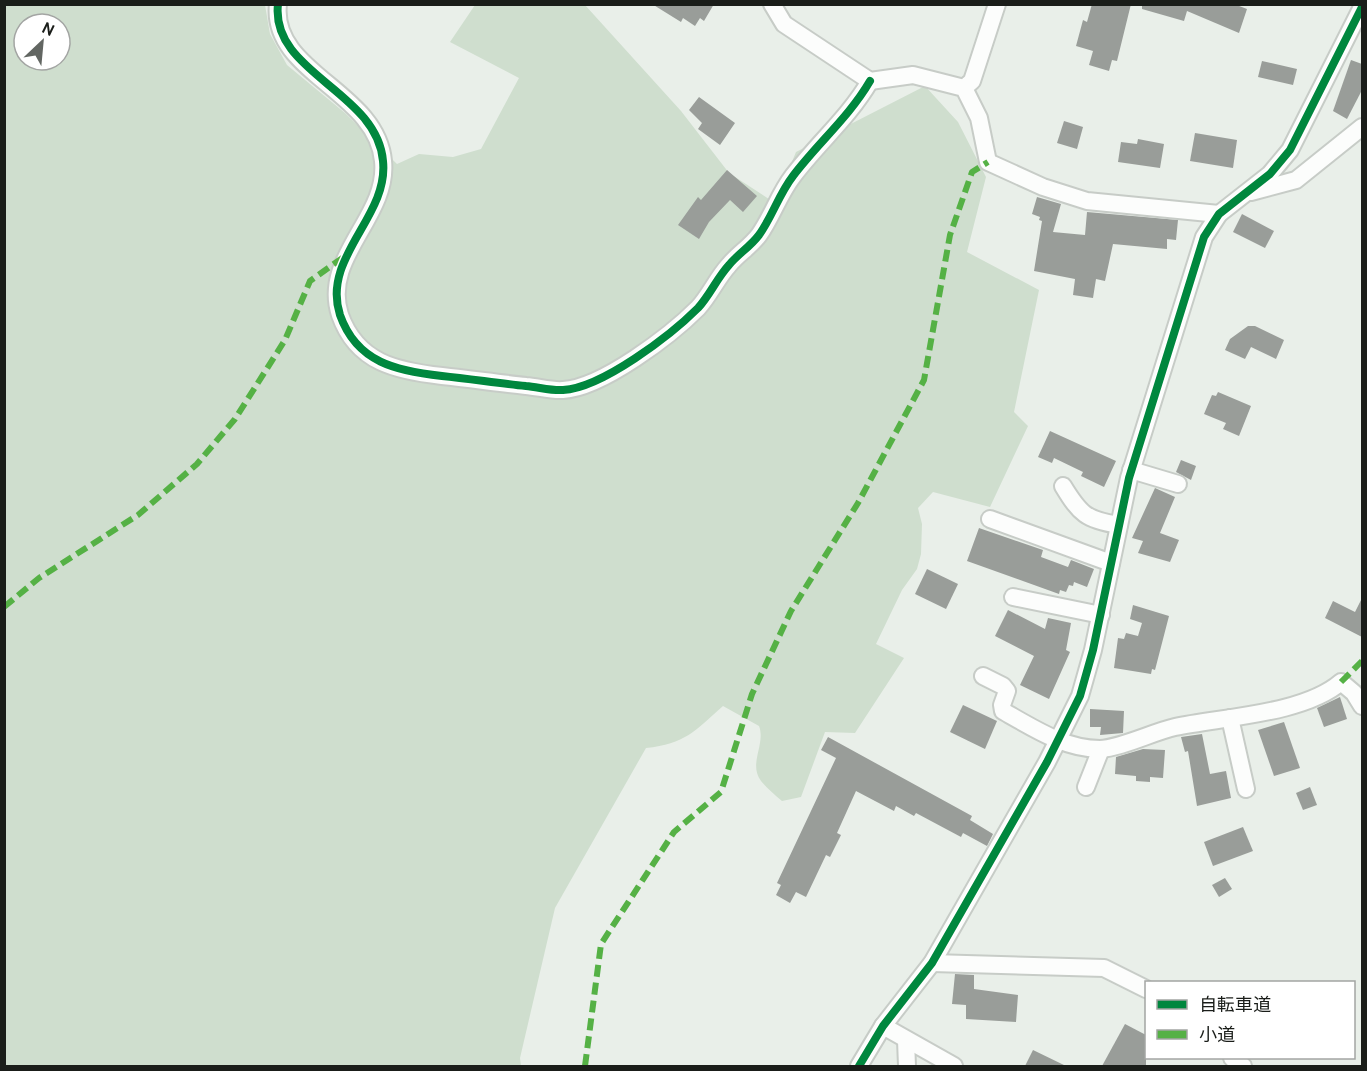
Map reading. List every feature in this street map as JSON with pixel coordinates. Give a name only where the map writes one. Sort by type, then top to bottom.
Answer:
[{"type":"street","points":[[278,4],[280,31],[289,48],[365,117],[377,139],[383,160],[378,199],[347,254],[335,288],[341,316],[365,353],[384,365],[415,373],[564,390],[605,376],[659,342],[699,307],[728,266],[746,251],[761,233],[787,184],[856,105],[870,81]]},
{"type":"street","points":[[772,4],[784,24],[810,44],[870,81],[913,75],[964,88],[979,118],[988,162],[1043,187],[1087,201],[1219,214]]},
{"type":"street","points":[[964,88],[972,81],[997,4]]},
{"type":"street","points":[[859,1066],[883,1026],[932,963],[1059,741],[1080,696],[1101,615],[1131,470],[1204,237],[1219,214],[1270,174],[1290,150],[1362,7]]},
{"type":"street","points":[[1248,193],[1296,180],[1362,127]]},
{"type":"street","points":[[1131,470],[1178,484]]},
{"type":"street","points":[[1063,486],[1077,510],[1094,521],[1119,525]]},
{"type":"street","points":[[990,519],[1111,563]]},
{"type":"street","points":[[1013,597],[1101,615]]},
{"type":"street","points":[[983,676],[1003,686],[1007,691],[1002,705],[1003,711],[1059,741],[1101,749],[1174,728],[1268,712],[1329,692],[1341,682],[1354,693],[1362,706]]},
{"type":"street","points":[[1230,718],[1246,789]]},
{"type":"street","points":[[1086,787],[1101,749]]},
{"type":"street","points":[[932,963],[1104,968],[1145,988]]},
{"type":"street","points":[[883,1026],[954,1066]]},
{"type":"street","points":[[906,1040],[907,1066]]},
{"type":"green space","points":[[5,5],[265,5],[270,34],[287,65],[345,113],[397,164],[419,154],[453,157],[481,149],[519,78],[450,42],[475,5],[585,5],[681,111],[729,173],[775,203],[796,152],[925,86],[958,122],[986,177],[967,252],[1039,290],[1014,412],[1028,426],[990,507],[933,492],[918,508],[922,524],[921,554],[917,569],[902,590],[876,644],[904,658],[855,733],[825,732],[801,797],[782,801],[761,781],[756,768],[761,733],[759,726],[723,706],[697,729],[680,740],[646,748],[555,908],[520,1058],[521,1066],[5,1066]]},
{"type":"building","points":[[652,4],[714,4],[704,21],[700,18],[695,26],[683,18],[681,22]]},
{"type":"building","points":[[1092,4],[1131,4],[1117,61],[1112,60],[1109,71],[1089,65],[1093,51],[1076,46],[1083,20],[1087,22]]},
{"type":"building","points":[[1142,4],[1234,4],[1247,9],[1239,33],[1187,11],[1184,21],[1142,9]]},
{"type":"building","points":[[1351,60],[1362,64],[1362,90],[1347,119],[1333,111]]},
{"type":"building","points":[[1262,61],[1297,69],[1293,85],[1258,77]]},
{"type":"building","points":[[699,97],[735,123],[720,145],[698,129],[702,123],[689,110]]},
{"type":"building","points":[[1064,121],[1083,127],[1077,149],[1057,143]]},
{"type":"building","points":[[1195,133],[1237,140],[1233,168],[1190,161]]},
{"type":"building","points":[[1138,139],[1164,144],[1160,168],[1118,162],[1121,142],[1137,144]]},
{"type":"building","points":[[727,170],[757,196],[743,212],[730,200],[709,222],[699,239],[678,225],[698,197],[701,200]]},
{"type":"building","points":[[1037,197],[1061,204],[1053,232],[1085,235],[1087,212],[1178,220],[1176,240],[1167,239],[1167,249],[1113,244],[1105,281],[1096,279],[1093,298],[1073,295],[1075,279],[1034,271],[1042,221],[1039,220],[1040,217],[1032,214]]},
{"type":"building","points":[[1242,214],[1274,231],[1265,248],[1233,232]]},
{"type":"building","points":[[1248,326],[1255,326],[1284,340],[1276,359],[1251,347],[1245,359],[1225,350],[1230,339]]},
{"type":"building","points":[[1218,392],[1251,406],[1239,436],[1223,429],[1226,423],[1204,414],[1212,395],[1216,396]]},
{"type":"building","points":[[1050,431],[1116,461],[1104,487],[1081,476],[1083,472],[1054,458],[1052,463],[1038,457]]},
{"type":"building","points":[[1181,460],[1196,466],[1191,480],[1176,472]]},
{"type":"building","points":[[1155,488],[1175,497],[1160,533],[1179,540],[1170,562],[1138,553],[1143,541],[1132,538]]},
{"type":"building","points":[[979,528],[1043,550],[1041,557],[1068,567],[1071,560],[1094,569],[1087,587],[1074,582],[1073,586],[1069,585],[1066,592],[1060,590],[1059,594],[967,561]]},
{"type":"building","points":[[927,569],[958,584],[946,609],[915,594]]},
{"type":"building","points":[[1362,598],[1362,637],[1325,618],[1333,601],[1355,612]]},
{"type":"building","points":[[1133,605],[1169,616],[1155,670],[1152,669],[1151,674],[1114,668],[1118,638],[1124,639],[1126,633],[1138,636],[1142,623],[1130,619]]},
{"type":"building","points":[[1008,610],[1045,629],[1048,618],[1071,623],[1066,650],[1070,652],[1049,699],[1020,685],[1034,656],[995,636]]},
{"type":"building","points":[[1340,697],[1347,719],[1324,727],[1317,708]]},
{"type":"building","points":[[963,705],[997,721],[985,749],[950,732]]},
{"type":"building","points":[[1090,709],[1124,711],[1123,733],[1100,735],[1101,727],[1090,727]]},
{"type":"building","points":[[1284,722],[1300,768],[1274,776],[1258,730]]},
{"type":"building","points":[[1202,734],[1210,774],[1226,771],[1231,798],[1197,806],[1188,751],[1185,752],[1181,737]]},
{"type":"building","points":[[828,737],[972,816],[970,820],[993,834],[987,846],[963,833],[961,837],[916,813],[914,816],[896,806],[894,811],[856,791],[837,833],[841,835],[830,857],[826,855],[806,897],[796,892],[790,903],[776,895],[781,885],[777,883],[836,758],[821,750]]},
{"type":"building","points":[[1143,749],[1165,750],[1163,778],[1150,777],[1150,782],[1136,781],[1136,776],[1115,774],[1116,757]]},
{"type":"building","points":[[1310,787],[1317,805],[1303,810],[1296,793]]},
{"type":"building","points":[[1243,827],[1253,851],[1213,866],[1204,842]]},
{"type":"building","points":[[1225,878],[1232,889],[1219,897],[1212,885]]},
{"type":"building","points":[[955,974],[974,975],[974,989],[1018,995],[1016,1022],[966,1019],[966,1005],[952,1004]]},
{"type":"building","points":[[1125,1024],[1145,1034],[1146,1066],[1102,1066]]},
{"type":"building","points":[[1033,1050],[1066,1066],[1025,1066]]},
{"type":"marked path","points":[[585,1066],[601,944],[674,832],[721,792],[752,694],[791,611],[858,503],[924,380],[950,235],[972,172],[988,162]]},
{"type":"marked path","points":[[4,607],[39,578],[138,515],[197,464],[235,419],[285,340],[310,281],[345,256]]},
{"type":"marked path","points":[[1341,682],[1362,661]]},
{"type":"cycle path","points":[[278,4],[280,28],[290,48],[306,66],[363,117],[376,137],[383,161],[382,181],[376,201],[340,274],[337,294],[340,315],[347,331],[368,354],[394,367],[425,374],[563,390],[597,380],[635,358],[671,332],[698,308],[725,270],[759,235],[793,176],[853,106],[870,81]]},
{"type":"cycle path","points":[[859,1066],[883,1026],[932,963],[1047,762],[1080,696],[1093,650],[1129,478],[1204,237],[1219,214],[1270,174],[1290,150],[1362,7]]}]
